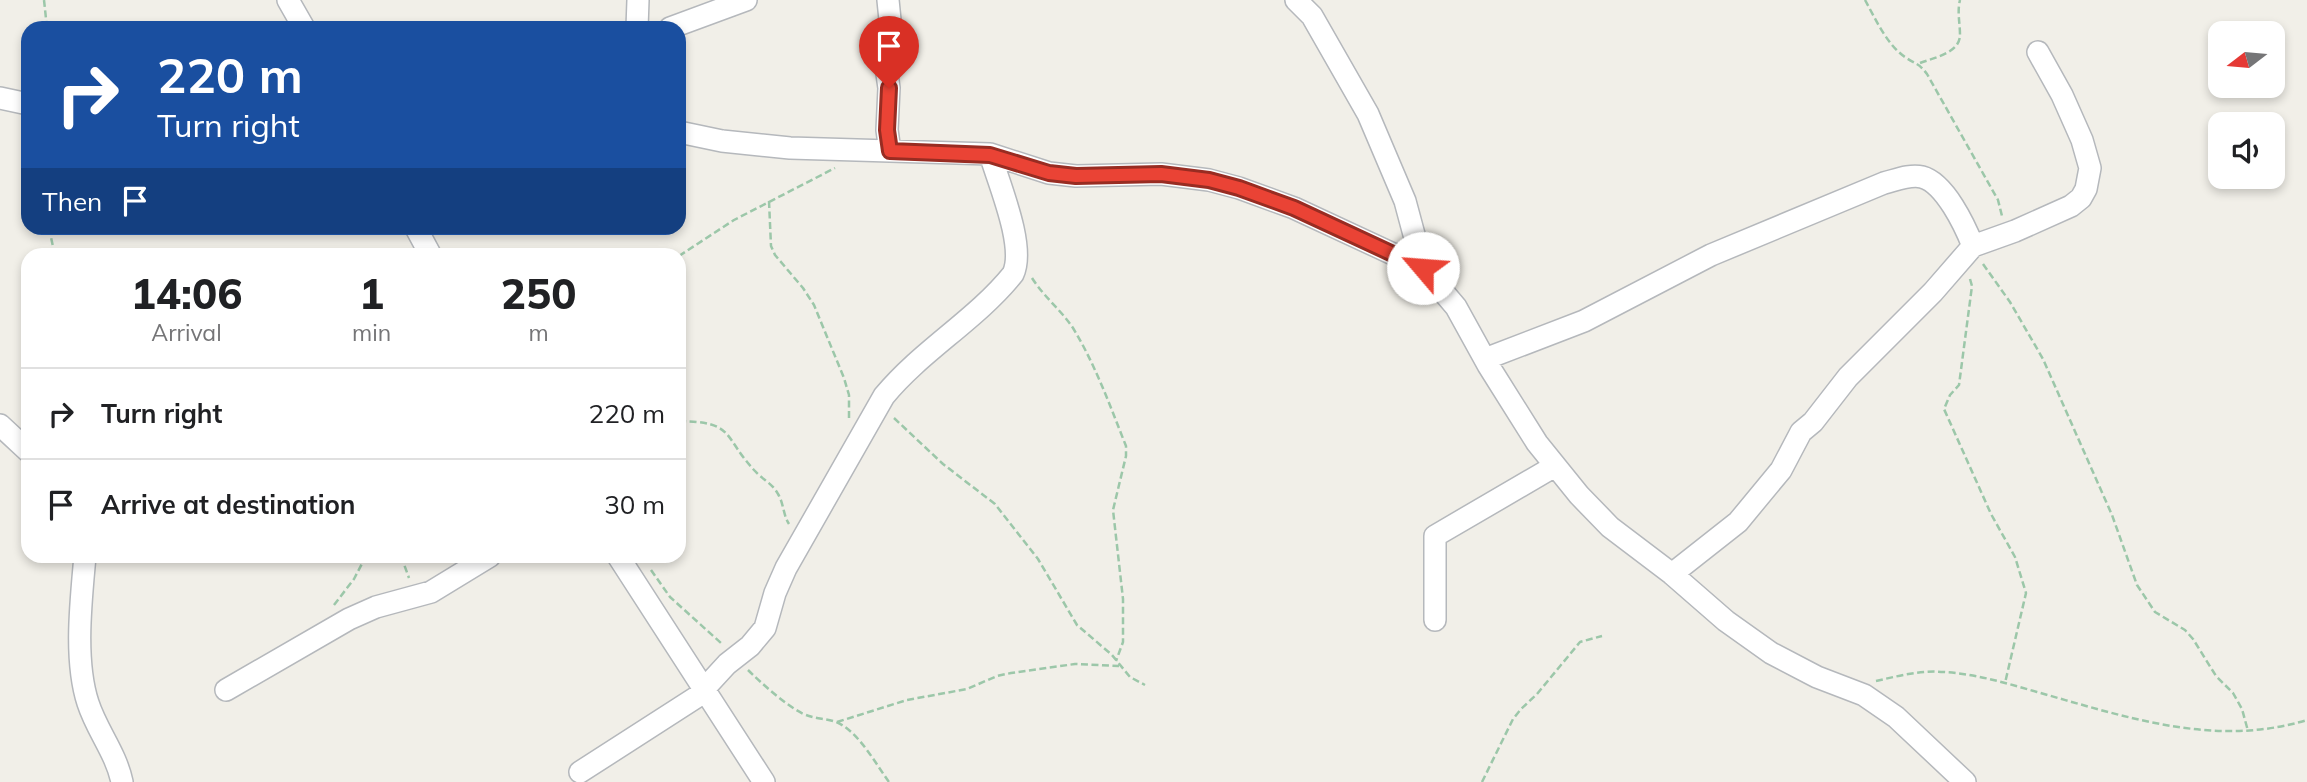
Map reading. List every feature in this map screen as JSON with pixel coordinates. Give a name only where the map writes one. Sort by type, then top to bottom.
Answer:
[{"type":"street","points":[[288,0],[300,21]]},
{"type":"street","points":[[637,21],[638,0]]},
{"type":"street","points":[[686,22],[744,0]]},
{"type":"street","points":[[888,0],[890,20],[884,52],[889,88],[887,130],[890,151]]},
{"type":"street","points":[[1296,0],[1312,16],[1368,114],[1405,201],[1423,268]]},
{"type":"street","points":[[1672,574],[1738,522],[1781,470],[1801,432],[1813,422],[1848,377],[1933,292],[1969,251],[2071,206],[2081,198],[2090,175],[2082,140],[2062,95],[2038,52]]},
{"type":"street","points":[[0,98],[21,102]]},
{"type":"street","points":[[686,133],[722,141],[763,145],[990,155],[1049,173],[1076,176],[1161,174],[1209,180],[1294,208],[1423,268],[1456,307],[1485,359],[1555,466],[1610,527],[1672,574],[1726,621],[1772,653],[1817,677],[1864,695],[1896,717],[1965,782]]},
{"type":"street","points":[[580,772],[705,690],[727,664],[750,646],[765,628],[775,593],[880,402],[895,383],[1007,281],[1017,265],[1015,237],[990,155]]},
{"type":"street","points":[[1485,359],[1584,321],[1711,255],[1884,183],[1912,177],[1930,181],[1944,194],[1964,223],[1969,251]]},
{"type":"street","points":[[0,425],[21,444]]},
{"type":"street","points":[[1435,620],[1435,536],[1555,466]]},
{"type":"street","points":[[84,563],[81,638],[87,700],[97,728],[119,768],[122,782]]},
{"type":"street","points":[[226,690],[349,619],[376,607],[431,592],[479,563]]},
{"type":"street","points":[[623,563],[764,782]]},
{"type":"path","points":[[44,0],[46,21]]},
{"type":"path","points":[[1865,0],[1904,57],[1920,63],[1998,200],[2003,212],[1995,239]]},
{"type":"path","points":[[1920,63],[1958,46],[1960,0]]},
{"type":"path","points":[[686,251],[734,220],[836,167]]},
{"type":"path","points":[[769,201],[771,246],[814,305],[844,378],[849,395],[849,419]]},
{"type":"path","points":[[1969,251],[1972,286],[1959,385],[1944,409],[1991,514],[2015,557],[2026,593],[2005,683]]},
{"type":"path","points":[[1969,251],[2010,302],[2043,359],[2112,514],[2137,585],[2155,612],[2185,630],[2193,639],[2216,676],[2233,693],[2242,709],[2248,731]]},
{"type":"path","points":[[1017,254],[1046,299],[1069,322],[1098,373],[1126,446],[1113,510],[1123,599],[1123,642],[1116,661]]},
{"type":"path","points":[[880,402],[943,464],[995,504],[1038,559],[1077,625],[1130,677],[1145,685]]},
{"type":"path","points":[[686,421],[707,422],[720,426],[730,436],[743,458],[778,493],[787,522],[801,542]]},
{"type":"path","points":[[328,614],[349,587],[362,563]]},
{"type":"path","points":[[404,563],[411,598]]},
{"type":"path","points":[[1482,782],[1513,719],[1521,709],[1580,642],[1602,636]]},
{"type":"path","points":[[836,722],[907,700],[967,689],[1011,673],[1075,664],[1119,666]]},
{"type":"path","points":[[1846,688],[1916,672],[1942,671],[1983,676],[2147,721],[2201,731],[2281,728],[2307,720]]},
{"type":"route","points":[[889,88],[887,130],[890,151],[990,155],[1049,173],[1076,176],[1161,174],[1209,180],[1294,208],[1423,268]]}]
